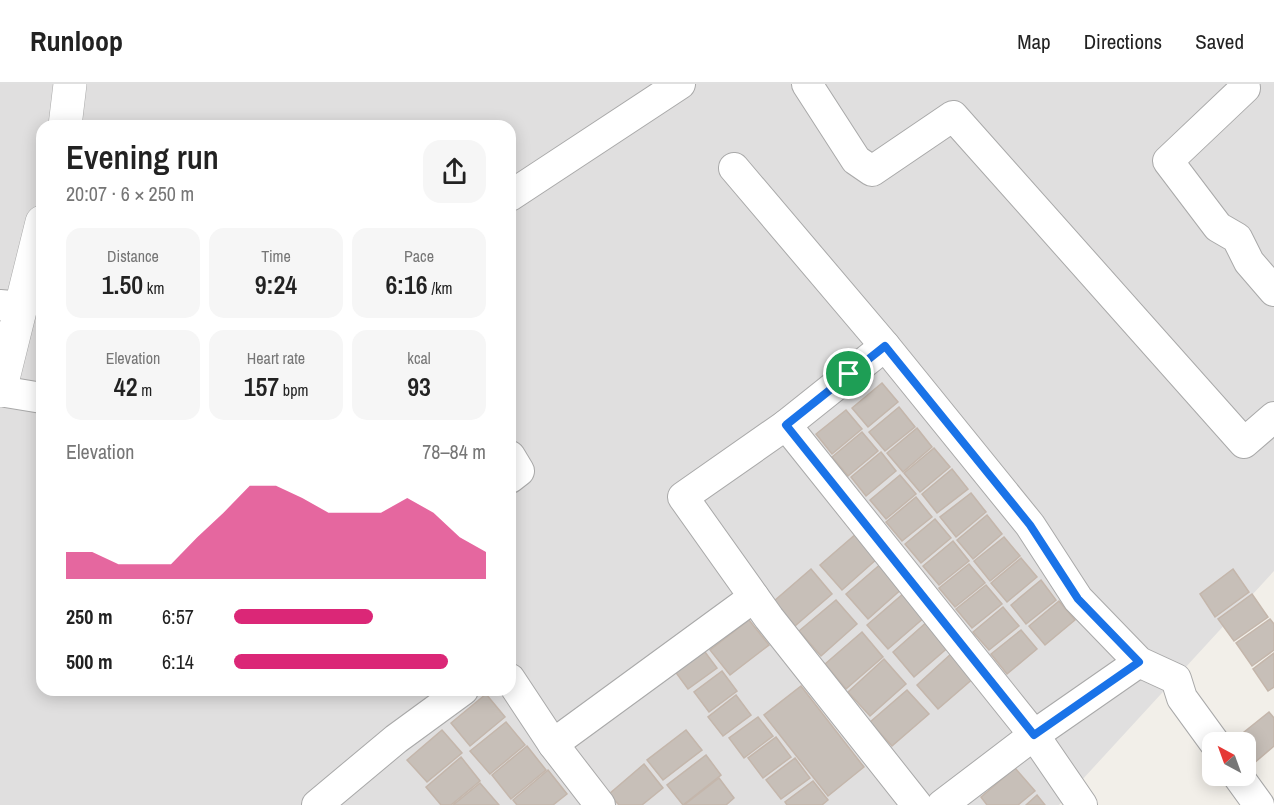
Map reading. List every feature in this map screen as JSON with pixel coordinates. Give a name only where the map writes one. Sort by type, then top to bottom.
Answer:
[{"type":"street","points":[[65,120],[70,84]]},
{"type":"street","points":[[516,192],[680,84]]},
{"type":"street","points":[[807,84],[856,160],[872,171],[953,116],[1244,443],[1274,417]]},
{"type":"street","points":[[1245,88],[1168,161],[1218,227],[1237,238],[1249,262],[1274,291]]},
{"type":"street","points":[[734,168],[885,346],[1030,525],[1078,599],[1139,662],[1176,679],[1182,698],[1207,732]]},
{"type":"street","points":[[36,238],[11,306],[0,391],[36,397]]},
{"type":"street","points":[[885,346],[786,425],[683,496],[754,597],[917,805]]},
{"type":"street","points":[[786,425],[1034,735],[1082,805]]},
{"type":"street","points":[[553,744],[754,597]]},
{"type":"street","points":[[942,805],[1034,735],[1139,662]]},
{"type":"street","points":[[516,687],[553,744],[600,805]]},
{"type":"street","points":[[317,805],[396,739],[455,696]]},
{"type":"street","points":[[1245,786],[1259,805]]},
{"type":"shaded area","points":[[0,84],[1274,84],[1274,571],[1059,805],[0,805]]},
{"type":"building","points":[[882,383],[898,402],[868,427],[852,408]]},
{"type":"building","points":[[899,407],[915,427],[885,451],[869,432]]},
{"type":"building","points":[[846,410],[862,429],[832,454],[816,434]]},
{"type":"building","points":[[917,428],[932,447],[903,472],[887,453]]},
{"type":"building","points":[[862,432],[878,451],[848,476],[832,457]]},
{"type":"building","points":[[934,448],[950,467],[920,492],[904,473]]},
{"type":"building","points":[[881,452],[896,471],[866,496],[851,477]]},
{"type":"building","points":[[952,469],[968,489],[937,513],[922,494]]},
{"type":"building","points":[[900,475],[916,494],[886,519],[870,500]]},
{"type":"building","points":[[971,493],[986,512],[956,537],[940,517]]},
{"type":"building","points":[[916,497],[932,517],[902,541],[886,522]]},
{"type":"building","points":[[987,515],[1002,534],[973,559],[957,540]]},
{"type":"building","points":[[935,519],[951,538],[921,563],[905,544]]},
{"type":"building","points":[[857,533],[878,558],[842,590],[820,565]]},
{"type":"building","points":[[1004,537],[1020,556],[990,581],[974,561]]},
{"type":"building","points":[[953,541],[969,561],[939,585],[923,566]]},
{"type":"building","points":[[1021,558],[1037,577],[1007,602],[991,583]]},
{"type":"building","points":[[883,562],[904,587],[868,619],[846,594]]},
{"type":"building","points":[[969,564],[985,583],[955,607],[939,588]]},
{"type":"building","points":[[811,569],[832,594],[795,626],[774,601]]},
{"type":"building","points":[[1233,569],[1249,592],[1215,617],[1200,594]]},
{"type":"building","points":[[1041,580],[1056,600],[1026,624],[1011,605]]},
{"type":"building","points":[[986,585],[1002,604],[972,628],[956,609]]},
{"type":"building","points":[[904,593],[925,617],[888,649],[867,625]]},
{"type":"building","points":[[1252,594],[1268,617],[1234,641],[1218,619]]},
{"type":"building","points":[[836,600],[857,624],[821,656],[799,631]]},
{"type":"building","points":[[1059,601],[1075,620],[1045,645],[1029,626]]},
{"type":"building","points":[[1003,607],[1019,626],[989,650],[973,632]]},
{"type":"building","points":[[1270,619],[1274,624],[1274,650],[1252,666],[1236,643]]},
{"type":"building","points":[[749,620],[769,645],[730,675],[710,650]]},
{"type":"building","points":[[929,620],[951,645],[914,677],[893,652]]},
{"type":"building","points":[[1021,630],[1037,649],[1007,674],[991,654]]},
{"type":"building","points":[[862,632],[883,657],[846,689],[825,664]]},
{"type":"building","points":[[702,648],[717,668],[688,689],[674,670]]},
{"type":"building","points":[[953,652],[975,677],[938,709],[917,685]]},
{"type":"building","points":[[1274,653],[1274,687],[1268,691],[1253,669]]},
{"type":"building","points":[[884,659],[906,684],[870,716],[848,692]]},
{"type":"building","points":[[722,671],[737,691],[709,712],[694,692]]},
{"type":"building","points":[[801,686],[864,767],[828,796],[764,715]]},
{"type":"building","points":[[907,690],[929,714],[892,746],[870,722]]},
{"type":"building","points":[[736,695],[751,715],[723,736],[708,717]]},
{"type":"building","points":[[484,696],[488,696],[505,717],[470,746],[451,723]]},
{"type":"building","points":[[1269,712],[1274,718],[1274,746],[1256,761],[1256,732],[1244,732]]},
{"type":"building","points":[[758,717],[773,736],[744,758],[729,738]]},
{"type":"building","points":[[506,722],[525,745],[490,774],[470,751]]},
{"type":"building","points":[[442,730],[462,753],[427,782],[407,760]]},
{"type":"building","points":[[686,730],[702,750],[663,780],[647,760]]},
{"type":"building","points":[[776,737],[791,757],[763,778],[748,758]]},
{"type":"building","points":[[527,746],[546,770],[511,799],[492,775]]},
{"type":"building","points":[[706,755],[721,775],[683,805],[667,785]]},
{"type":"building","points":[[461,757],[480,781],[451,805],[441,805],[426,787]]},
{"type":"building","points":[[795,758],[810,778],[781,799],[766,780]]},
{"type":"building","points":[[644,764],[663,788],[642,805],[619,805],[609,794]]},
{"type":"building","points":[[1015,768],[1035,791],[1018,805],[987,805],[981,797]]},
{"type":"building","points":[[548,770],[567,794],[553,805],[517,805],[513,800]]},
{"type":"building","points":[[719,778],[734,798],[726,805],[684,805]]},
{"type":"building","points":[[813,781],[828,800],[822,805],[787,805],[785,802]]},
{"type":"building","points":[[480,783],[499,805],[453,805]]},
{"type":"building","points":[[1037,795],[1045,805],[1026,805]]},
{"type":"route","points":[[885,346],[1030,525],[1078,599],[1139,662],[1034,735],[786,425],[849,374],[885,346]]}]
